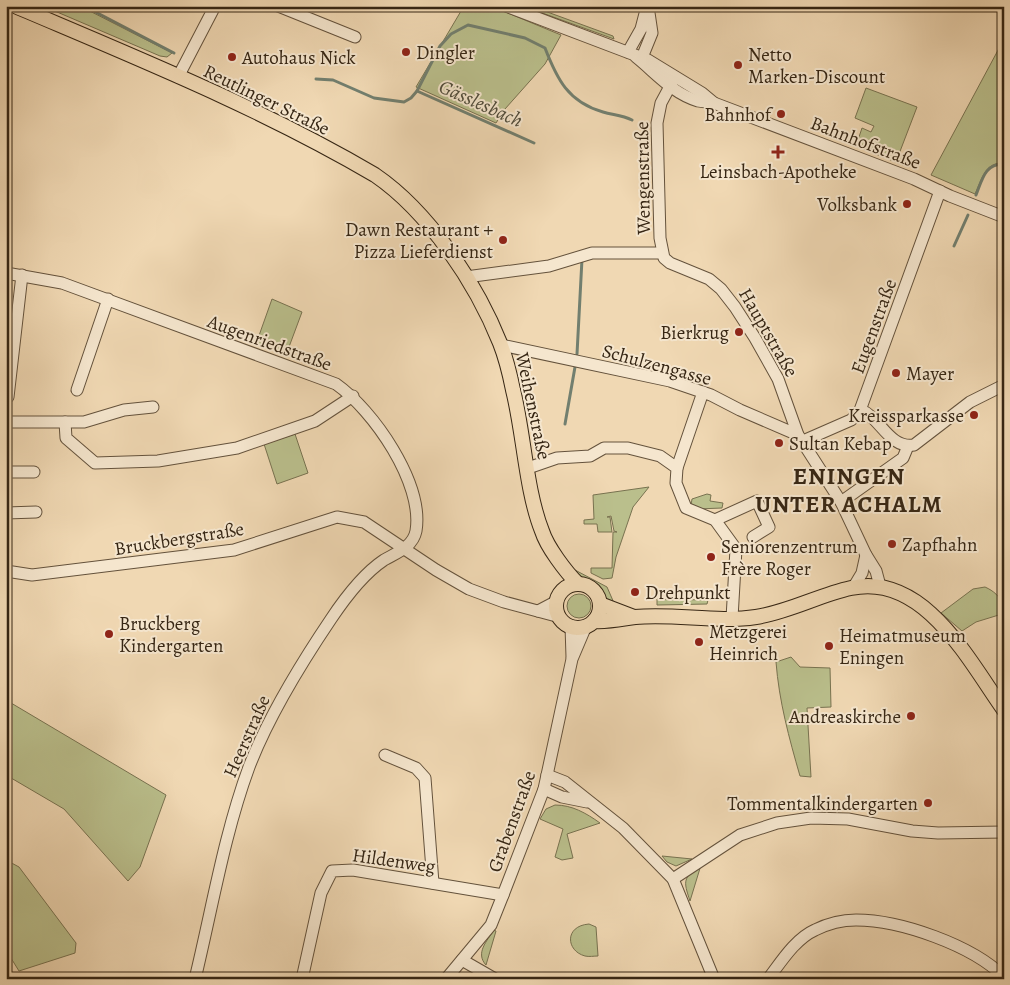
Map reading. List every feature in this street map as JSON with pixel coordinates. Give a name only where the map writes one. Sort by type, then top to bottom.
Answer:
[{"type":"main road","name":"Reutlinger Straße","points":[[15,6],[178,77],[293,130],[386,183],[438,237],[466,277]]},
{"type":"main road","name":"Weihenstraße","points":[[466,277],[501,345],[513,390],[542,532],[551,548],[578,584]]},
{"type":"main road","name":"Weihenstraße","points":[[551,548],[560,596]]},
{"type":"main road","points":[[590,624],[600,611],[600,604],[591,588],[578,584],[560,596],[560,617],[571,626],[615,622],[635,617],[757,617],[854,588],[880,586],[903,594],[925,608],[945,626],[1004,710]]},
{"type":"main road","points":[[600,604],[635,617]]},
{"type":"street","points":[[178,77],[216,6]]},
{"type":"street","points":[[278,6],[355,37]]},
{"type":"street","name":"Bahnhofstraße","points":[[506,6],[656,64],[672,82],[698,101],[714,103],[914,179],[1004,217]]},
{"type":"street","points":[[637,57],[647,6]]},
{"type":"street","name":"Wengenstraße","points":[[662,253],[658,123],[661,103],[672,82]]},
{"type":"street","name":"Eugenstraße","points":[[860,410],[940,191]]},
{"type":"street","points":[[466,277],[550,266],[592,253],[662,253]]},
{"type":"street","name":"Hauptstraße","points":[[662,253],[670,263],[702,275],[715,283],[728,296],[756,338],[778,379],[801,438],[841,502],[866,555],[876,571],[880,586]]},
{"type":"street","name":"Augenriedstraße","points":[[6,273],[62,283],[336,384],[353,396],[402,464],[415,499],[416,532],[404,549]]},
{"type":"street","points":[[8,397],[22,275]]},
{"type":"street","points":[[76,390],[108,299]]},
{"type":"street","name":"Schulzengasse","points":[[501,345],[648,376],[703,392],[801,438]]},
{"type":"street","points":[[801,438],[850,420],[860,410],[867,413],[897,442],[908,446],[923,440],[970,402],[1003,388]]},
{"type":"street","points":[[703,392],[677,468],[676,483],[686,508],[715,520],[736,550],[732,618]]},
{"type":"street","points":[[65,422],[66,438],[95,463],[158,461],[237,448],[315,421],[353,396]]},
{"type":"street","points":[[6,422],[84,422],[124,410],[153,407]]},
{"type":"street","points":[[841,502],[903,458],[908,446]]},
{"type":"street","points":[[528,468],[557,458],[590,456],[604,448],[628,448],[660,456],[677,468]]},
{"type":"street","points":[[6,472],[34,472]]},
{"type":"street","points":[[715,520],[757,501],[769,527],[753,538]]},
{"type":"street","points":[[6,513],[36,512]]},
{"type":"street","name":"Bruckbergstraße","points":[[6,571],[32,575],[234,550],[337,517],[364,522],[469,589],[504,602],[560,617]]},
{"type":"street","name":"Heerstraße","points":[[195,979],[236,810],[249,767],[266,728],[297,673],[348,596],[383,561],[404,549]]},
{"type":"street","points":[[854,588],[862,573],[866,555]]},
{"type":"street","points":[[538,610],[560,596]]},
{"type":"street","name":"Grabenstraße","points":[[572,658],[590,624]]},
{"type":"street","name":"Grabenstraße","points":[[446,979],[490,925],[544,789],[572,658],[571,626]]},
{"type":"street","points":[[385,755],[416,768],[425,778],[433,883]]},
{"type":"street","points":[[547,775],[564,782],[624,828],[673,879],[714,979]]},
{"type":"street","points":[[544,789],[562,797],[588,802]]},
{"type":"street","points":[[673,879],[740,835],[777,823],[811,818],[848,819],[920,832],[1004,832]]},
{"type":"street","name":"Hildenweg","points":[[302,979],[321,893],[332,871],[353,870],[503,895]]},
{"type":"street","points":[[768,979],[787,954],[814,930],[844,921],[856,920],[887,924],[938,937],[971,953],[995,968],[1004,977]]},
{"type":"street","points":[[462,960],[494,979]]},
{"type":"green space","points":[[43,6],[80,6],[172,53],[167,57],[160,56]]},
{"type":"green space","points":[[464,6],[491,6],[561,35],[545,64],[505,109],[496,123],[416,87]]},
{"type":"green space","points":[[523,6],[531,6],[613,36],[614,39]]},
{"type":"green space","points":[[1004,39],[1004,163],[998,163],[988,168],[975,194],[931,175]]},
{"type":"green space","points":[[866,88],[917,107],[899,154],[906,157],[903,165],[856,146],[862,128],[871,132],[874,126],[855,118]]},
{"type":"green space","points":[[272,299],[302,312],[286,355],[256,344]]},
{"type":"green space","points":[[295,434],[308,473],[277,484],[264,444]]},
{"type":"green space","points":[[649,487],[633,507],[616,557],[612,578],[603,579],[591,573],[591,568],[612,568],[613,532],[617,532],[614,531],[611,516],[607,517],[610,517],[612,532],[598,532],[597,524],[584,524],[584,520],[594,519],[593,495]]},
{"type":"green space","points":[[707,494],[711,495],[710,501],[723,503],[722,508],[697,509],[691,505],[692,499]]},
{"type":"green space","points":[[575,570],[607,587],[614,603],[610,603],[594,583],[579,577]]},
{"type":"green space","points":[[985,587],[994,592],[1004,605],[1002,614],[976,622],[962,631],[941,613],[973,589]]},
{"type":"green space","points":[[579,594],[588,597],[591,606],[588,615],[579,618],[570,615],[567,606],[570,597]]},
{"type":"green space","points":[[657,599],[708,600],[707,604],[657,605]]},
{"type":"green space","points":[[791,657],[800,667],[830,668],[831,707],[807,708],[811,777],[800,776],[788,734],[779,691],[776,662]]},
{"type":"green space","points":[[6,700],[166,795],[140,867],[128,881],[64,809],[6,775]]},
{"type":"green space","points":[[555,805],[579,810],[600,823],[567,834],[573,858],[562,860],[555,857],[563,829],[540,819],[546,809]]},
{"type":"green space","points":[[662,856],[692,859],[676,866],[667,862]]},
{"type":"green space","points":[[6,860],[19,867],[76,943],[75,953],[19,971],[6,950]]},
{"type":"green space","points":[[701,865],[690,901],[686,880]]},
{"type":"green space","points":[[589,924],[596,927],[598,956],[587,956],[579,953],[571,944],[570,939],[575,929]]},
{"type":"green space","points":[[494,930],[496,931],[486,965],[482,956],[483,947]]},
{"type":"waterway","points":[[84,6],[174,53]]},
{"type":"waterway","points":[[316,79],[333,80],[374,98],[404,102],[417,91],[440,46],[451,34],[468,25],[525,38],[545,48],[559,79],[572,96],[591,108],[632,120]]},
{"type":"waterway","name":"Gässlesbach","points":[[417,91],[534,143]]},
{"type":"waterway","points":[[976,195],[982,178],[988,169],[998,164],[1004,164]]},
{"type":"waterway","points":[[954,246],[968,215]]},
{"type":"waterway","name":"Gässlesbach","points":[[577,354],[582,259]]},
{"type":"waterway","name":"Gässlesbach","points":[[565,424],[575,367]]},
{"type":"place","name":"Dingler","points":[[406,52]]},
{"type":"place","name":"Autohaus Nick","points":[[232,57]]},
{"type":"place","name":"Netto Marken-Discount","points":[[738,65]]},
{"type":"place","name":"Bahnhof","points":[[781,114]]},
{"type":"place","name":"Leinsbach-Apotheke","points":[[778,152]]},
{"type":"place","name":"Volksbank","points":[[907,204]]},
{"type":"place","name":"Dawn Restaurant + Pizza Lieferdienst","points":[[503,240]]},
{"type":"place","name":"Bierkrug","points":[[739,332]]},
{"type":"place","name":"Mayer","points":[[896,373]]},
{"type":"place","name":"Kreissparkasse","points":[[974,415]]},
{"type":"place","name":"Sultan Kebap","points":[[779,443]]},
{"type":"place","name":"Zapfhahn","points":[[892,544]]},
{"type":"place","name":"Seniorenzentrum Frère Roger","points":[[711,557]]},
{"type":"place","name":"Drehpunkt","points":[[635,592]]},
{"type":"place","name":"Bruckberg Kindergarten","points":[[109,634]]},
{"type":"place","name":"Metzgerei Heinrich","points":[[699,642]]},
{"type":"place","name":"Heimatmuseum Eningen","points":[[829,646]]},
{"type":"place","name":"Andreaskirche","points":[[911,716]]},
{"type":"place","name":"Tommentalkindergarten","points":[[928,803]]},
{"type":"district","name":"ENINGEN UNTER ACHALM","points":[[849,490]]}]
